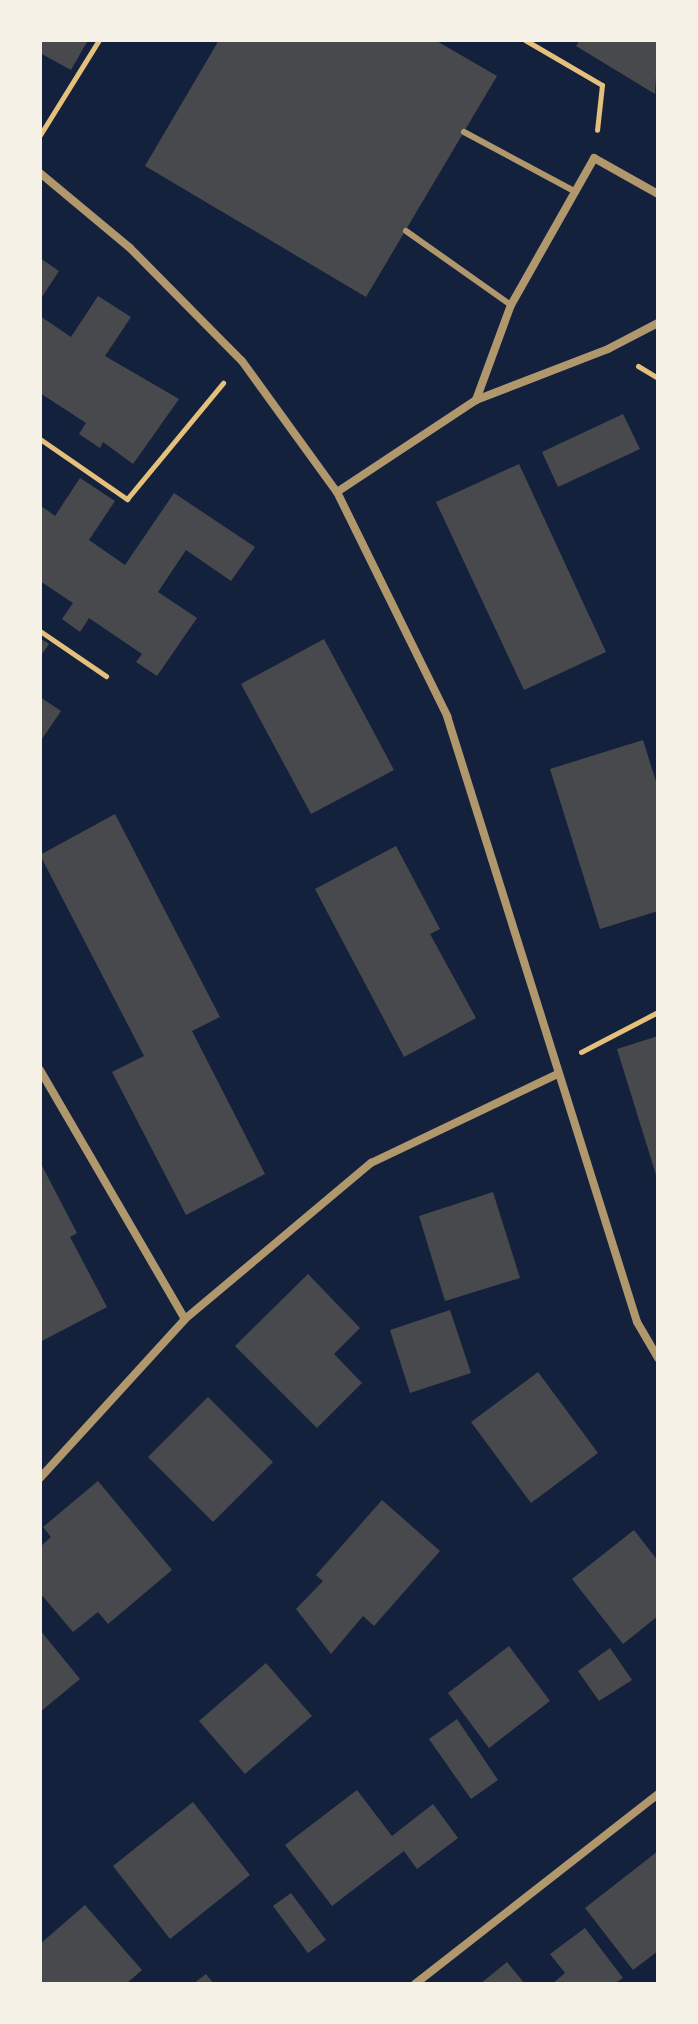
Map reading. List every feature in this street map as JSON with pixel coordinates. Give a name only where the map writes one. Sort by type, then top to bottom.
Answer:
[{"type":"street","points":[[476,400],[511,305],[594,158],[658,194]]},
{"type":"street","points":[[40,173],[130,248],[242,361],[337,492],[447,716],[637,1322],[658,1358]]},
{"type":"street","points":[[337,492],[476,400],[608,349],[658,323]]},
{"type":"street","points":[[40,1070],[185,1319]]},
{"type":"street","points":[[40,1478],[185,1319],[371,1163],[558,1074]]},
{"type":"street","points":[[415,1984],[658,1794]]},
{"type":"lane","points":[[464,132],[576,192]]},
{"type":"lane","points":[[406,231],[511,305]]},
{"type":"path","points":[[40,135],[99,40]]},
{"type":"path","points":[[525,40],[602,85],[594,158]]},
{"type":"path","points":[[40,439],[127,499],[242,361]]},
{"type":"path","points":[[40,631],[106,676]]},
{"type":"path","points":[[558,1074],[589,1044],[658,1012]]},
{"type":"building","points":[[40,40],[88,40],[71,70],[40,53]]},
{"type":"building","points":[[219,40],[435,40],[497,76],[366,297],[145,166]]},
{"type":"building","points":[[580,40],[658,40],[655,94],[576,46]]},
{"type":"building","points":[[40,258],[59,271],[40,300]]},
{"type":"building","points":[[98,296],[131,317],[105,356],[179,399],[133,464],[103,442],[100,448],[79,434],[86,423],[40,393],[40,316],[71,337]]},
{"type":"building","points":[[623,414],[640,449],[558,487],[542,452]]},
{"type":"building","points":[[519,464],[606,652],[524,690],[436,502]]},
{"type":"building","points":[[80,478],[115,501],[89,540],[125,565],[174,493],[255,547],[231,581],[186,550],[158,592],[197,618],[157,676],[136,662],[142,654],[89,618],[80,632],[62,619],[73,603],[40,581],[40,505],[55,516]]},
{"type":"building","points":[[40,638],[49,644],[40,657]]},
{"type":"building","points":[[324,639],[394,770],[311,814],[241,684]]},
{"type":"building","points":[[40,697],[61,711],[40,742]]},
{"type":"building","points":[[643,740],[658,788],[658,911],[600,929],[550,769]]},
{"type":"building","points":[[115,814],[220,1017],[192,1031],[265,1174],[186,1215],[112,1072],[144,1056],[40,855]]},
{"type":"building","points":[[396,846],[440,929],[430,934],[476,1018],[404,1057],[315,889]]},
{"type":"building","points":[[658,1036],[658,1178],[657,1178],[617,1049]]},
{"type":"building","points":[[40,1162],[77,1233],[70,1237],[107,1307],[40,1342]]},
{"type":"building","points":[[493,1192],[520,1278],[445,1301],[419,1216]]},
{"type":"building","points":[[308,1274],[360,1328],[334,1354],[362,1383],[317,1428],[235,1346]]},
{"type":"building","points":[[450,1310],[471,1373],[410,1393],[390,1330]]},
{"type":"building","points":[[538,1372],[598,1453],[531,1503],[471,1422]]},
{"type":"building","points":[[208,1397],[273,1462],[213,1522],[148,1457]]},
{"type":"building","points":[[98,1481],[172,1570],[108,1624],[98,1612],[73,1632],[40,1593],[40,1547],[51,1537],[43,1527]]},
{"type":"building","points":[[382,1500],[440,1551],[374,1626],[363,1616],[331,1654],[296,1609],[323,1581],[316,1575]]},
{"type":"building","points":[[634,1530],[658,1561],[658,1616],[623,1644],[572,1579]]},
{"type":"building","points":[[40,1630],[80,1679],[40,1712]]},
{"type":"building","points":[[509,1646],[550,1701],[489,1748],[448,1693]]},
{"type":"building","points":[[610,1648],[632,1680],[599,1701],[578,1671]]},
{"type":"building","points":[[266,1663],[312,1716],[245,1774],[199,1721]]},
{"type":"building","points":[[457,1719],[498,1780],[471,1799],[429,1739]]},
{"type":"building","points":[[357,1790],[392,1836],[433,1804],[458,1838],[417,1869],[404,1851],[332,1906],[285,1845]]},
{"type":"building","points":[[193,1802],[250,1875],[170,1939],[113,1866]]},
{"type":"building","points":[[658,1851],[658,1951],[633,1970],[585,1908]]},
{"type":"building","points":[[291,1893],[326,1940],[308,1953],[273,1906]]},
{"type":"building","points":[[85,1905],[142,1970],[126,1984],[40,1984],[40,1944]]},
{"type":"building","points":[[585,1928],[623,1978],[614,1984],[552,1984],[565,1973],[550,1954]]},
{"type":"building","points":[[507,1962],[525,1984],[480,1984]]},
{"type":"building","points":[[206,1974],[214,1984],[193,1984]]}]
